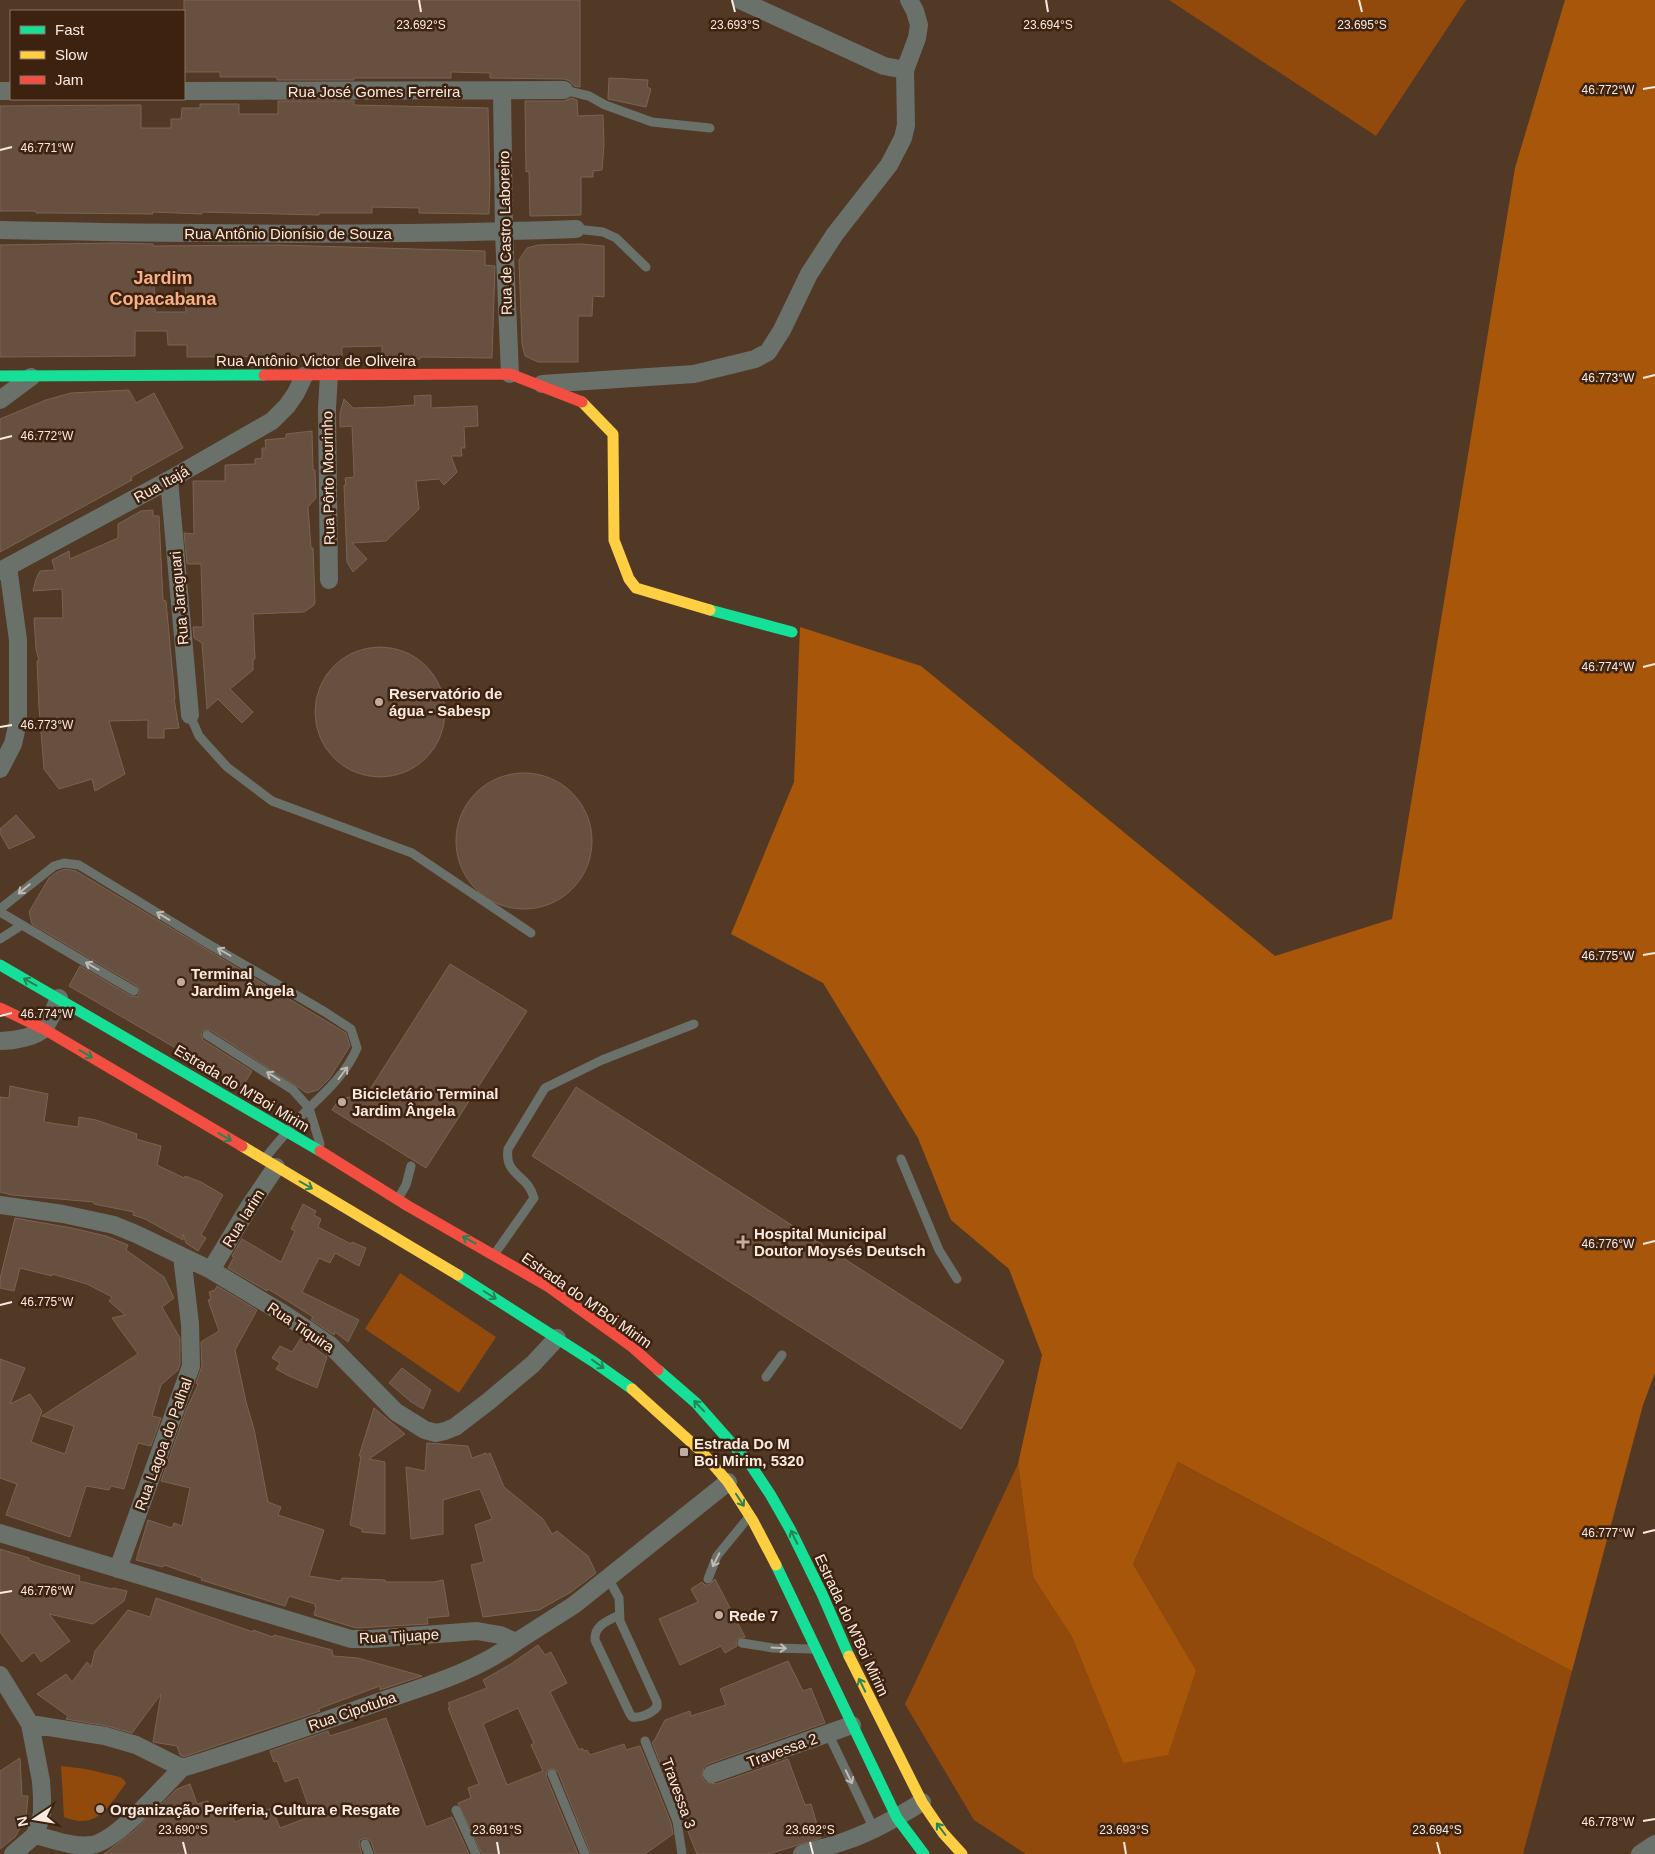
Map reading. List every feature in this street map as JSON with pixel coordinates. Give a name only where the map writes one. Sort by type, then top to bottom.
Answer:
[{"type":"main road","name":"Rua Antônio Victor de Oliveira","points":[[0,376],[510,374],[585,404],[613,434],[614,540],[629,579],[636,588],[792,632]]},
{"type":"main road","name":"Estrada do M'Boi Mirim","points":[[0,965],[288,1131],[322,1154],[549,1288],[631,1346],[696,1403],[750,1464],[770,1494],[790,1529],[822,1594],[871,1704],[922,1802],[962,1854]]},
{"type":"main road","points":[[0,1008],[44,1029],[345,1207],[516,1312],[558,1332],[634,1392],[702,1452],[728,1482],[750,1516],[817,1650],[897,1818],[924,1854]]},
{"type":"main road","points":[[346,1178],[359,1176]]},
{"type":"main road","points":[[338,1189],[338,1199],[345,1207]]},
{"type":"main road","points":[[569,1317],[575,1306]]},
{"type":"street","points":[[740,0],[884,66],[905,70]]},
{"type":"street","points":[[537,385],[694,374],[748,362],[768,352],[782,330],[809,274],[836,234],[889,165],[903,138],[906,125],[905,70],[917,38],[919,25],[909,0]]},
{"type":"street","name":"Rua José Gomes Ferreira","points":[[185,91],[564,90]]},
{"type":"street","name":"Rua de Castro Laboreiro","points":[[502,91],[504,232],[510,374]]},
{"type":"street","name":"Rua Antônio Dionísio de Souza","points":[[0,230],[189,234],[504,232],[576,229]]},
{"type":"street","name":"Rua Pôrto Mourinho","points":[[329,375],[327,408],[330,580]]},
{"type":"street","points":[[0,400],[31,376]]},
{"type":"street","name":"Rua Itajá","points":[[4,569],[169,480],[272,421],[287,406],[304,376]]},
{"type":"street","name":"Rua Jaraguari","points":[[169,480],[190,715]]},
{"type":"street","points":[[0,769],[13,744],[18,722],[18,640],[4,569]]},
{"type":"street","points":[[0,1041],[30,1036],[44,1029],[60,998]]},
{"type":"street","name":"Rua Iarim","points":[[211,1270],[250,1206],[270,1164]]},
{"type":"street","name":"Rua Tiquira","points":[[0,1205],[63,1214],[114,1225],[211,1270],[284,1314],[330,1345],[396,1412],[431,1432],[445,1431],[455,1427],[490,1401],[533,1364],[558,1332]]},
{"type":"street","name":"Rua Lagoa do Palhal","points":[[118,1569],[191,1366],[190,1324],[182,1256]]},
{"type":"street","points":[[516,1642],[574,1605],[728,1482]]},
{"type":"street","name":"Rua Tijuape","points":[[0,1533],[351,1639],[477,1631],[500,1634],[516,1642]]},
{"type":"street","name":"Rua Cipotuba","points":[[35,1835],[87,1845],[101,1842],[129,1821],[182,1768],[434,1682],[485,1662],[516,1642]]},
{"type":"street","points":[[0,1675],[30,1724],[41,1781],[42,1814],[35,1835],[12,1854]]},
{"type":"street","points":[[30,1724],[105,1736],[136,1745],[182,1768]]},
{"type":"street","name":"Travessa 2","points":[[712,1774],[852,1724]]},
{"type":"street","points":[[802,1854],[849,1840],[897,1818],[922,1802]]},
{"type":"street","points":[[1640,1854],[1655,1844]]},
{"type":"lane","points":[[564,90],[589,96],[604,104],[652,122],[710,128]]},
{"type":"lane","points":[[576,229],[603,232],[616,238],[646,267]]},
{"type":"lane","points":[[190,715],[199,736],[222,761],[272,801],[412,852],[531,932]]},
{"type":"lane","points":[[134,991],[0,910],[54,866],[64,862],[72,862],[351,1029],[358,1048],[353,1059],[333,1086],[288,1131],[270,1164]]},
{"type":"lane","points":[[0,939],[22,925]]},
{"type":"lane","points":[[494,1255],[534,1198],[532,1190],[509,1166],[507,1158],[508,1149],[545,1088],[602,1060],[694,1024]]},
{"type":"lane","points":[[207,1035],[293,1090],[309,1108],[322,1154]]},
{"type":"lane","points":[[901,1159],[939,1250],[957,1279]]},
{"type":"lane","points":[[398,1199],[406,1185],[411,1166]]},
{"type":"lane","points":[[766,1377],[782,1355]]},
{"type":"lane","points":[[708,1578],[717,1556],[750,1516]]},
{"type":"lane","points":[[608,1578],[619,1598],[620,1622],[658,1707],[635,1718],[630,1714],[595,1640],[598,1628],[619,1615]]},
{"type":"lane","points":[[742,1643],[774,1648],[817,1650]]},
{"type":"lane","points":[[828,1733],[874,1828]]},
{"type":"lane","name":"Travessa 3","points":[[645,1741],[676,1821],[682,1854]]},
{"type":"lane","points":[[552,1774],[585,1854]]},
{"type":"lane","points":[[456,1810],[476,1854]]},
{"type":"lane","points":[[364,1844],[369,1854]]},
{"type":"shaded area","points":[[1169,0],[1466,0],[1376,136]]},
{"type":"shaded area","points":[[1565,0],[1655,0],[1655,1373],[1643,1405],[1572,1671],[1178,1462],[1133,1564],[1196,1670],[1168,1755],[1123,1763],[1072,1637],[1033,1577],[1018,1464],[1042,1355],[1009,1269],[951,1220],[918,1138],[823,983],[731,934],[794,782],[800,627],[921,666],[1275,956],[1392,919],[1515,168]]},
{"type":"shaded area","points":[[400,1273],[496,1337],[459,1393],[365,1329]]},
{"type":"shaded area","points":[[1178,1462],[1572,1671],[1523,1854],[1026,1854],[974,1820],[905,1704],[1018,1464],[1033,1577],[1072,1637],[1123,1763],[1196,1670],[1133,1564]]},
{"type":"shaded area","points":[[61,1766],[86,1769],[120,1777],[126,1783],[108,1808],[101,1814],[85,1821],[75,1821],[64,1817]]},
{"type":"building","points":[[184,0],[580,0],[580,87],[574,86],[570,81],[564,79],[490,78],[490,73],[451,72],[451,78],[277,80],[277,77],[220,77],[220,72],[185,72]]},
{"type":"building","points":[[609,78],[648,80],[647,87],[651,89],[646,107],[608,99]]},
{"type":"building","points":[[571,98],[577,100],[578,116],[603,115],[604,145],[602,170],[593,171],[593,177],[581,177],[581,215],[530,216],[529,171],[526,172],[525,101],[564,101]]},
{"type":"building","points":[[278,101],[354,101],[354,105],[488,108],[489,214],[419,213],[419,208],[372,207],[372,213],[319,213],[319,215],[202,212],[202,214],[152,212],[153,214],[36,213],[36,211],[0,211],[0,106],[141,105],[141,128],[171,128],[171,119],[181,119],[182,108],[200,108],[200,104],[239,104],[239,114],[278,114]]},
{"type":"building","points":[[114,243],[153,244],[153,246],[277,245],[485,251],[485,265],[495,266],[492,358],[420,357],[420,359],[401,359],[401,356],[382,356],[382,346],[342,347],[342,356],[187,357],[187,345],[168,345],[167,331],[135,331],[135,356],[0,357],[0,245]],"holes":[[[185,282],[186,312],[155,312],[154,283]]]},
{"type":"building","points":[[581,244],[604,246],[604,297],[593,296],[592,316],[578,316],[578,362],[538,362],[525,356],[522,344],[519,260],[527,248],[538,245]]},
{"type":"building","points":[[129,390],[136,403],[154,393],[183,448],[131,477],[132,479],[130,480],[132,480],[0,552],[0,419],[46,400],[71,393]]},
{"type":"building","points":[[431,395],[431,408],[477,406],[478,426],[464,427],[465,448],[461,448],[462,456],[451,456],[457,472],[444,485],[439,479],[416,481],[419,509],[386,541],[352,543],[367,559],[353,572],[347,562],[344,485],[346,485],[345,478],[354,477],[352,426],[340,427],[340,413],[344,399],[353,408],[388,407],[415,405],[414,396]]},
{"type":"building","points":[[312,431],[316,498],[308,507],[311,548],[313,548],[315,603],[304,612],[253,614],[255,659],[253,659],[253,670],[230,689],[253,712],[242,723],[218,699],[207,709],[202,643],[194,638],[193,627],[203,627],[201,564],[187,564],[184,533],[194,534],[193,481],[225,481],[225,465],[255,464],[255,459],[262,458],[262,448],[266,448],[265,440],[286,438],[286,434]]},
{"type":"building","points":[[153,510],[153,516],[159,516],[163,600],[166,601],[174,699],[179,728],[164,729],[164,738],[148,738],[148,720],[109,721],[125,774],[95,791],[92,779],[59,789],[44,769],[39,707],[37,661],[39,661],[36,649],[34,618],[63,618],[62,589],[33,591],[36,579],[40,571],[55,570],[52,560],[69,551],[70,559],[118,538],[118,524],[141,511]]},
{"type":"building","name":"Reservatório de água - Sabesp","points":[[380,647],[393,648],[405,652],[426,666],[440,687],[444,699],[444,725],[440,737],[426,758],[405,772],[393,776],[380,777],[367,776],[355,772],[334,758],[320,737],[316,725],[315,712],[316,699],[320,687],[334,666],[355,652],[367,648]]},
{"type":"building","points":[[524,773],[550,778],[562,784],[572,793],[581,803],[587,815],[592,841],[587,867],[581,879],[572,889],[562,898],[550,904],[524,909],[498,904],[486,898],[476,889],[467,879],[461,867],[456,841],[461,815],[467,803],[476,793],[486,784],[498,778]]},
{"type":"building","points":[[16,815],[35,837],[9,849],[0,833],[0,829]]},
{"type":"building","name":"Terminal Jardim Ângela","points":[[65,869],[76,871],[346,1033],[350,1046],[329,1079],[318,1090],[307,1093],[210,1030],[204,1030],[201,1034],[203,1040],[252,1071],[241,1086],[69,986],[80,966],[131,996],[137,997],[140,992],[137,986],[32,924],[29,912],[49,878]]},
{"type":"building","points":[[450,964],[527,1011],[426,1168],[332,1110],[339,1099],[367,1094]]},
{"type":"building","points":[[10,1086],[48,1094],[44,1122],[78,1127],[79,1117],[96,1120],[137,1134],[136,1139],[161,1146],[157,1165],[184,1178],[185,1176],[201,1182],[223,1195],[201,1235],[206,1238],[198,1251],[186,1243],[183,1234],[183,1240],[145,1219],[133,1215],[134,1212],[94,1204],[94,1202],[12,1195],[0,1192],[0,1097],[9,1098]]},
{"type":"building","name":"Hospital Municipal Doutor Moysés Deutsch","points":[[576,1087],[1004,1361],[961,1429],[532,1156]]},
{"type":"building","points":[[303,1204],[316,1211],[314,1215],[321,1219],[318,1227],[351,1244],[352,1242],[366,1248],[359,1266],[335,1253],[330,1263],[319,1258],[302,1292],[359,1320],[348,1342],[335,1332],[334,1335],[311,1320],[313,1317],[283,1298],[268,1289],[267,1291],[228,1268],[234,1257],[232,1256],[242,1239],[281,1262],[295,1231],[291,1229]]},
{"type":"building","points":[[15,1218],[106,1236],[128,1245],[126,1250],[164,1277],[174,1298],[162,1307],[180,1338],[180,1364],[178,1370],[161,1385],[152,1416],[161,1418],[151,1446],[138,1443],[124,1489],[111,1486],[109,1490],[86,1486],[70,1537],[6,1515],[17,1484],[0,1478],[0,1359],[25,1368],[10,1404],[30,1394],[42,1411],[31,1442],[65,1454],[74,1426],[42,1416],[138,1354],[112,1318],[125,1315],[109,1301],[112,1297],[87,1284],[52,1274],[52,1276],[20,1268],[14,1291],[0,1288],[0,1279]]},
{"type":"building","points":[[217,1286],[257,1310],[235,1350],[254,1429],[268,1502],[281,1507],[278,1515],[324,1530],[309,1576],[341,1581],[342,1578],[385,1580],[385,1582],[434,1582],[443,1580],[449,1616],[427,1618],[428,1624],[356,1628],[314,1615],[315,1604],[289,1596],[285,1606],[201,1580],[202,1578],[164,1565],[163,1567],[136,1560],[148,1520],[172,1528],[174,1523],[182,1526],[190,1488],[161,1481],[187,1408],[198,1385],[196,1383],[202,1366],[201,1342],[219,1331],[208,1300],[211,1299],[209,1292],[215,1290]]},
{"type":"building","points":[[301,1338],[327,1357],[317,1388],[276,1369],[280,1363],[272,1358],[280,1346],[292,1352]]},
{"type":"building","points":[[402,1368],[431,1390],[423,1409],[410,1401],[389,1383]]},
{"type":"building","points":[[374,1408],[405,1434],[369,1459],[385,1462],[385,1534],[362,1532],[362,1529],[350,1525],[361,1456],[359,1456]]},
{"type":"building","points":[[427,1443],[468,1446],[472,1458],[490,1453],[504,1487],[543,1519],[552,1534],[557,1531],[588,1556],[596,1573],[571,1592],[539,1610],[483,1617],[471,1565],[484,1562],[475,1525],[492,1519],[480,1489],[443,1500],[443,1534],[411,1539],[406,1467],[425,1471]]},
{"type":"building","points":[[0,1549],[80,1576],[79,1581],[127,1591],[124,1601],[93,1624],[49,1614],[70,1641],[41,1662],[34,1652],[22,1662],[0,1632]]},
{"type":"building","points":[[715,1579],[745,1637],[738,1639],[736,1642],[737,1646],[725,1653],[721,1646],[680,1665],[659,1619],[698,1602],[691,1589],[702,1582],[705,1585],[709,1585]]},
{"type":"building","points":[[156,1598],[253,1632],[253,1630],[273,1637],[274,1635],[332,1650],[333,1656],[358,1658],[422,1676],[380,1690],[380,1686],[318,1709],[320,1711],[183,1757],[180,1755],[177,1746],[153,1742],[161,1694],[132,1733],[107,1726],[66,1719],[68,1716],[37,1694],[66,1674],[72,1682],[87,1662],[91,1667],[95,1651],[128,1610],[150,1617]]},
{"type":"building","points":[[538,1645],[545,1655],[551,1652],[567,1683],[550,1692],[579,1750],[582,1748],[584,1751],[587,1750],[590,1755],[624,1744],[626,1750],[640,1746],[671,1823],[673,1834],[645,1854],[591,1854],[558,1772],[552,1768],[547,1771],[546,1776],[578,1854],[482,1854],[458,1803],[471,1798],[468,1788],[479,1784],[448,1708],[450,1707],[448,1703],[487,1688],[483,1680],[511,1664]],"holes":[[[518,1708],[534,1743],[531,1745],[543,1771],[507,1785],[483,1724]]]},
{"type":"building","points":[[788,1661],[803,1691],[811,1688],[825,1723],[708,1764],[704,1767],[702,1777],[705,1782],[716,1784],[788,1759],[805,1805],[811,1804],[821,1838],[769,1854],[697,1854],[652,1742],[665,1720],[690,1711],[691,1716],[726,1705],[720,1689]]},
{"type":"building","points":[[386,1718],[426,1827],[452,1817],[469,1854],[375,1854],[371,1841],[365,1838],[360,1840],[359,1843],[362,1854],[104,1854],[134,1831],[177,1789],[190,1784],[197,1804],[208,1801],[212,1812],[229,1807],[235,1822],[272,1808],[280,1828],[312,1816],[298,1777],[285,1782],[277,1761],[274,1762],[270,1751],[328,1731],[330,1736]]},
{"type":"building","points":[[20,1758],[22,1796],[28,1796],[26,1818],[15,1837],[0,1849],[0,1771]]},
{"type":"traffic: fast","points":[[0,376],[264,375]]},
{"type":"traffic: fast","points":[[710,610],[792,632]]},
{"type":"traffic: fast","points":[[0,965],[320,1151]]},
{"type":"traffic: fast","points":[[458,1275],[594,1362],[632,1389]]},
{"type":"traffic: fast","points":[[658,1370],[696,1403],[750,1464],[790,1529],[822,1594],[849,1656]]},
{"type":"traffic: fast","points":[[776,1565],[897,1818],[924,1854]]},
{"type":"traffic: slow","points":[[582,402],[613,434],[614,540],[629,579],[636,588],[710,610]]},
{"type":"traffic: slow","points":[[242,1146],[458,1275]]},
{"type":"traffic: slow","points":[[632,1389],[702,1452],[728,1482],[753,1521],[776,1565]]},
{"type":"traffic: slow","points":[[849,1656],[922,1802],[943,1833],[962,1854]]},
{"type":"traffic: jam","points":[[264,375],[510,374],[582,402]]},
{"type":"traffic: jam","points":[[0,1008],[44,1029],[242,1146]]},
{"type":"traffic: jam","points":[[320,1151],[408,1206],[549,1287],[631,1346],[658,1370]]},
{"type":"place","name":"Reservatório de água - Sabesp","points":[[379,702]]},
{"type":"place","name":"Terminal Jardim Ângela","points":[[181,982]]},
{"type":"place","name":"Bicicletário Terminal Jardim Ângela","points":[[342,1102]]},
{"type":"place","name":"Hospital Municipal Doutor Moysés Deutsch","points":[[743,1242]]},
{"type":"place","name":"Estrada Do M Boi Mirim, 5320","points":[[684,1452]]},
{"type":"place","name":"Rede 7","points":[[719,1615]]},
{"type":"place","name":"Organização Periferia, Cultura e Resgate","points":[[100,1809]]},
{"type":"district","name":"Jardim Copacabana","points":[[163,288]]}]
